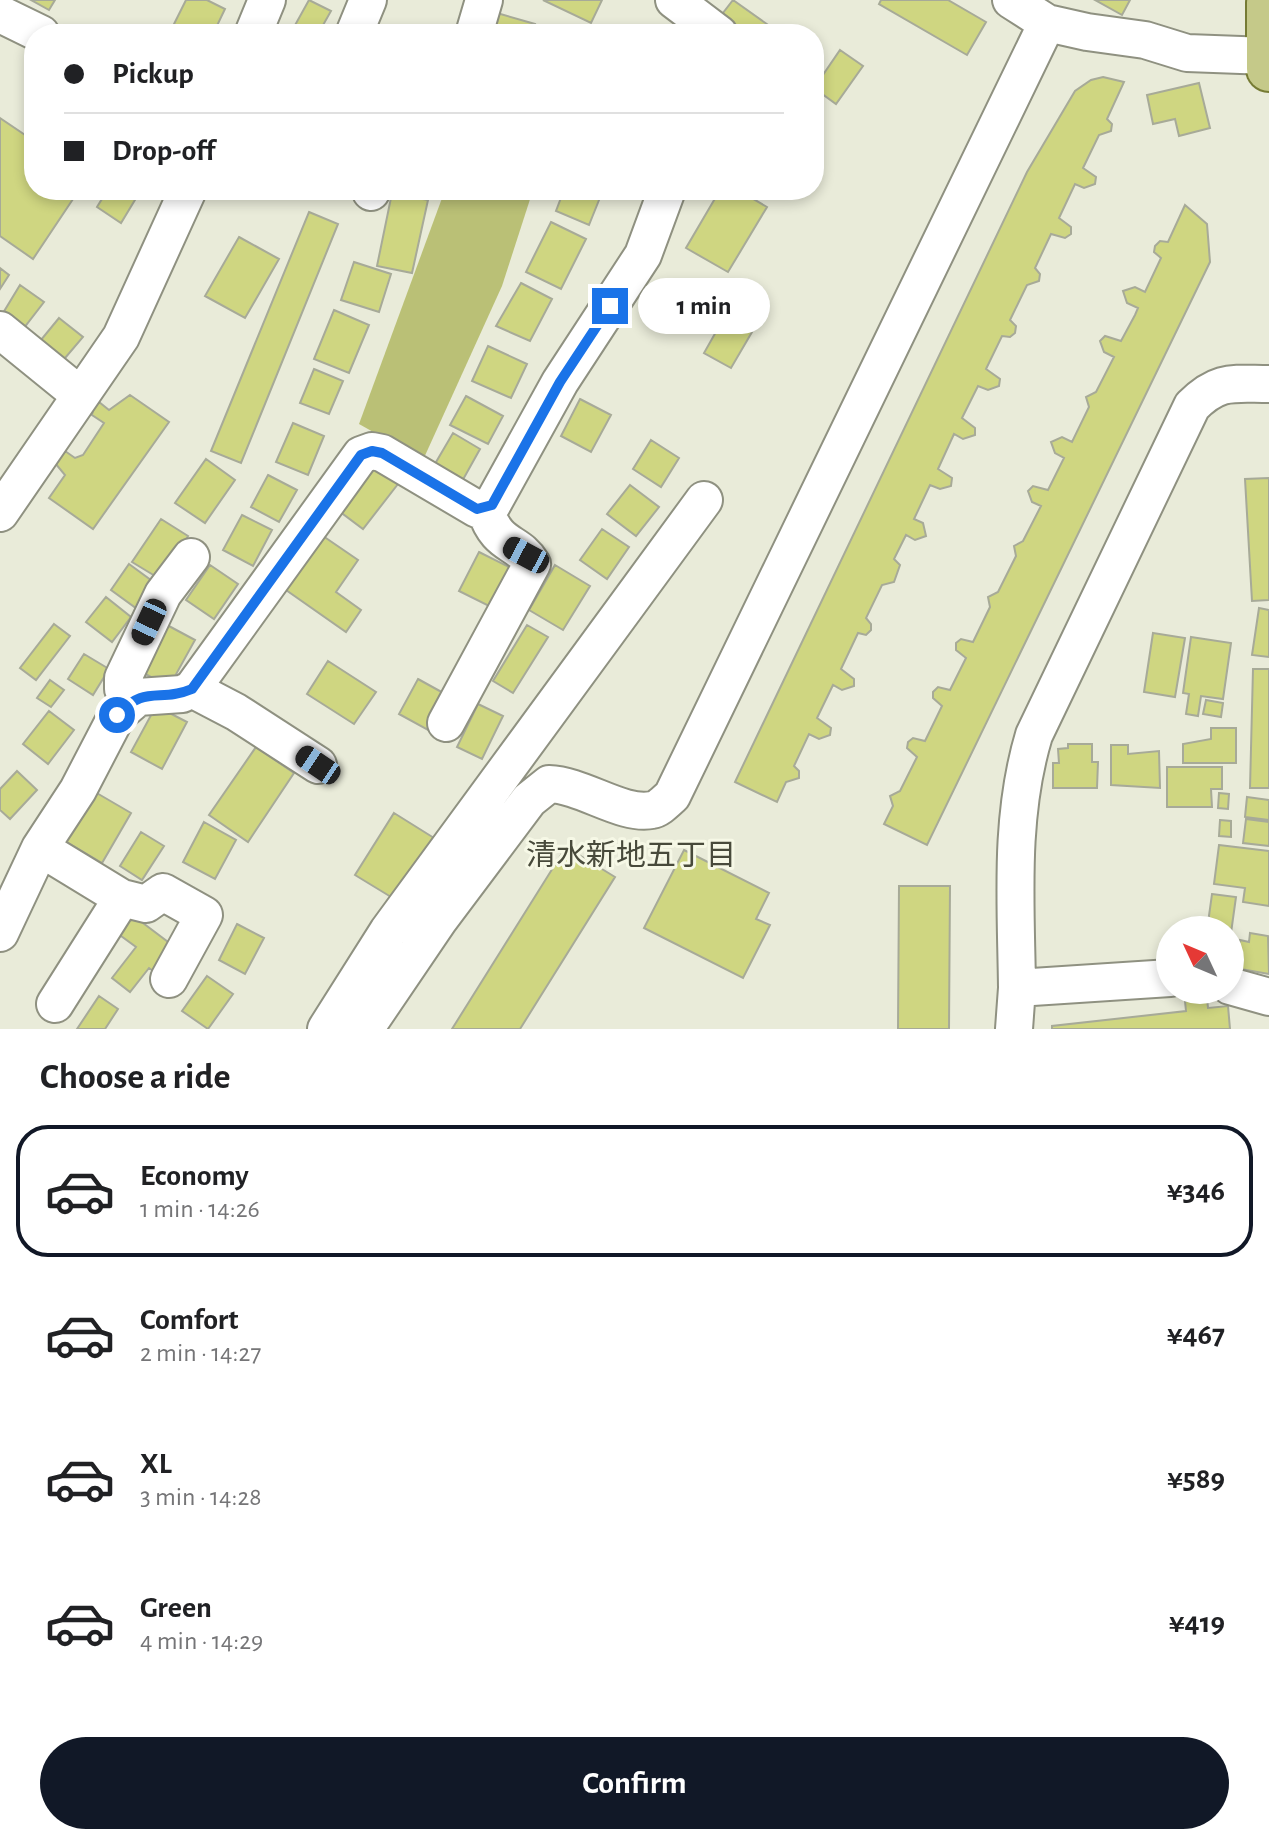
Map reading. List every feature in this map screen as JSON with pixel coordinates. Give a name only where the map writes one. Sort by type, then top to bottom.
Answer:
[{"type":"main road","points":[[1268,63],[1269,3]]},
{"type":"street","points":[[257,24],[267,0]]},
{"type":"street","points":[[358,24],[368,0]]},
{"type":"street","points":[[477,24],[484,0]]},
{"type":"street","points":[[1011,0],[1047,23],[1145,40],[1187,53],[1268,63]]},
{"type":"street","points":[[0,14],[24,26]]},
{"type":"street","points":[[365,1029],[529,800],[549,784],[568,784],[635,811],[655,810],[672,796],[1047,23]]},
{"type":"street","points":[[0,513],[121,337],[183,200]]},
{"type":"street","points":[[0,933],[40,848],[78,790],[117,715],[138,697],[182,694],[192,689],[361,455],[372,451],[382,453],[477,509],[492,505],[560,382],[643,255],[663,200]]},
{"type":"street","points":[[0,330],[80,395]]},
{"type":"street","points":[[1014,1029],[1017,988],[1015,830],[1021,779],[1034,735],[1192,406],[1210,388],[1269,384]]},
{"type":"street","points":[[326,1029],[388,931],[704,500]]},
{"type":"street","points":[[446,723],[532,564],[526,555],[506,544],[492,530],[485,509]]},
{"type":"street","points":[[129,703],[123,689],[123,678],[163,594],[191,557]]},
{"type":"street","points":[[192,689],[236,712],[318,765]]},
{"type":"street","points":[[40,848],[122,898],[146,904],[163,892],[204,915],[169,979]]},
{"type":"street","points":[[55,1004],[122,898]]},
{"type":"street","points":[[1017,988],[1156,979]]},
{"type":"street","points":[[1244,990],[1269,997]]},
{"type":"green space","points":[[441,200],[530,200],[502,286],[423,460],[359,424]]},
{"type":"building","points":[[31,0],[55,0],[49,10]]},
{"type":"building","points":[[186,0],[207,0],[225,9],[218,24],[174,24]]},
{"type":"building","points":[[309,0],[331,11],[324,24],[296,24]]},
{"type":"building","points":[[543,0],[602,0],[591,23]]},
{"type":"building","points":[[733,0],[767,24],[719,24],[716,22]]},
{"type":"building","points":[[881,0],[948,0],[986,22],[967,55],[879,4]]},
{"type":"building","points":[[1095,0],[1130,0],[1122,15]]},
{"type":"building","points":[[497,13],[535,24],[493,24]]},
{"type":"building","points":[[840,50],[863,66],[836,104],[824,95],[824,73]]},
{"type":"building","points":[[1103,77],[1124,82],[1107,119],[1112,124],[1111,131],[1099,135],[1083,168],[1096,177],[1095,184],[1084,188],[1075,184],[1059,218],[1071,227],[1071,234],[1065,238],[1051,234],[1035,268],[1040,274],[1039,281],[1027,285],[1010,320],[1016,326],[1015,333],[1010,337],[1002,336],[986,369],[1000,379],[999,386],[988,390],[978,386],[962,418],[975,428],[975,435],[963,439],[954,434],[938,469],[952,478],[951,486],[940,489],[930,485],[914,519],[923,523],[926,536],[915,540],[906,535],[894,559],[900,565],[894,582],[882,585],[866,618],[871,630],[866,635],[858,633],[841,669],[854,679],[854,686],[842,690],[833,685],[817,718],[831,728],[830,735],[819,739],[809,734],[794,766],[799,771],[799,778],[786,782],[777,802],[735,782],[1027,172],[1075,91],[1091,80]]},
{"type":"building","points":[[1199,83],[1210,128],[1179,136],[1175,119],[1153,124],[1147,95]]},
{"type":"building","points":[[0,118],[24,134],[24,200],[72,200],[33,259],[0,236]]},
{"type":"building","points":[[101,200],[135,200],[121,223],[97,207]]},
{"type":"building","points":[[391,200],[428,200],[412,273],[377,266]]},
{"type":"building","points":[[560,200],[599,200],[589,225],[556,211]]},
{"type":"building","points":[[714,200],[755,200],[767,207],[728,272],[686,248]]},
{"type":"building","points":[[1185,205],[1207,224],[1210,262],[927,845],[884,824],[893,806],[890,796],[900,791],[917,757],[907,748],[908,742],[913,738],[925,741],[942,706],[933,698],[933,692],[938,687],[950,690],[966,658],[956,650],[956,643],[961,639],[973,642],[990,607],[988,597],[998,592],[1016,556],[1014,546],[1023,541],[1041,506],[1032,502],[1028,491],[1033,486],[1048,490],[1064,458],[1055,453],[1051,442],[1062,437],[1072,442],[1089,407],[1086,397],[1096,392],[1114,357],[1104,352],[1100,341],[1105,336],[1121,341],[1135,315],[1138,308],[1127,303],[1123,291],[1135,287],[1145,292],[1161,258],[1154,252],[1155,246],[1160,241],[1168,242]]},
{"type":"building","points":[[309,212],[338,224],[241,463],[211,451]]},
{"type":"building","points":[[551,222],[586,239],[561,289],[526,272]]},
{"type":"building","points":[[239,237],[279,259],[245,318],[205,296]]},
{"type":"building","points":[[354,262],[391,274],[379,312],[341,300]]},
{"type":"building","points":[[0,268],[9,275],[0,289]]},
{"type":"building","points":[[521,283],[552,299],[530,341],[496,326]]},
{"type":"building","points":[[20,285],[44,302],[20,333],[0,318]]},
{"type":"building","points":[[664,285],[690,302],[672,331],[646,315]]},
{"type":"building","points":[[334,310],[369,325],[349,373],[314,359]]},
{"type":"building","points":[[725,316],[752,332],[731,368],[704,353]]},
{"type":"building","points":[[59,318],[83,337],[54,371],[31,352]]},
{"type":"building","points":[[488,346],[527,364],[511,398],[472,381]]},
{"type":"building","points":[[314,369],[343,381],[329,414],[300,403]]},
{"type":"building","points":[[130,395],[169,422],[93,529],[49,498],[65,475],[55,463],[65,451],[75,458],[83,455],[104,423],[92,415],[94,405],[99,402],[109,410]]},
{"type":"building","points":[[466,396],[503,416],[488,444],[450,425]]},
{"type":"building","points":[[580,399],[611,415],[591,452],[561,436]]},
{"type":"building","points":[[293,423],[324,436],[308,475],[276,462]]},
{"type":"building","points":[[453,433],[480,449],[460,485],[432,469]]},
{"type":"building","points":[[651,440],[679,458],[661,487],[633,469]]},
{"type":"building","points":[[206,459],[235,480],[205,523],[175,503]]},
{"type":"building","points":[[375,466],[398,484],[363,529],[339,511]]},
{"type":"building","points":[[268,475],[297,490],[279,522],[251,507]]},
{"type":"building","points":[[1269,478],[1269,600],[1252,601],[1245,479]]},
{"type":"building","points":[[630,485],[659,507],[636,536],[607,514]]},
{"type":"building","points":[[242,515],[272,530],[253,566],[223,550]]},
{"type":"building","points":[[161,519],[188,536],[160,579],[132,562]]},
{"type":"building","points":[[602,529],[629,547],[607,579],[580,560]]},
{"type":"building","points":[[323,536],[358,560],[336,592],[361,610],[346,632],[286,590]]},
{"type":"building","points":[[479,552],[513,569],[493,608],[459,591]]},
{"type":"building","points":[[129,564],[159,586],[140,611],[111,590]]},
{"type":"building","points":[[210,565],[238,584],[214,619],[186,600]]},
{"type":"building","points":[[555,565],[590,586],[563,630],[529,610]]},
{"type":"building","points":[[106,597],[131,617],[112,642],[86,622]]},
{"type":"building","points":[[1259,608],[1269,610],[1269,657],[1252,655]]},
{"type":"building","points":[[54,624],[70,636],[36,680],[20,668]]},
{"type":"building","points":[[167,625],[195,640],[169,687],[140,671]]},
{"type":"building","points":[[527,625],[548,637],[513,693],[493,681]]},
{"type":"building","points":[[1153,633],[1185,638],[1175,697],[1144,692]]},
{"type":"building","points":[[1191,637],[1231,643],[1223,699],[1201,696],[1198,716],[1186,714],[1189,694],[1183,693]]},
{"type":"building","points":[[84,654],[109,669],[93,695],[68,679]]},
{"type":"building","points":[[328,661],[376,692],[354,724],[307,694]]},
{"type":"building","points":[[1253,669],[1269,669],[1269,788],[1250,788]]},
{"type":"building","points":[[418,679],[447,695],[428,730],[399,714]]},
{"type":"building","points":[[50,680],[64,690],[51,707],[37,698]]},
{"type":"building","points":[[1206,700],[1223,703],[1221,717],[1203,714]]},
{"type":"building","points":[[478,704],[503,716],[482,759],[457,747]]},
{"type":"building","points":[[156,706],[187,722],[162,769],[131,752]]},
{"type":"building","points":[[49,711],[74,730],[48,764],[23,744]]},
{"type":"building","points":[[1211,728],[1236,728],[1236,763],[1183,763],[1183,744],[1211,739]]},
{"type":"building","points":[[1068,744],[1092,744],[1092,762],[1098,762],[1097,788],[1053,788],[1053,763],[1059,763],[1058,749],[1068,748]]},
{"type":"building","points":[[1111,745],[1128,745],[1128,754],[1159,751],[1160,788],[1111,785]]},
{"type":"building","points":[[256,747],[294,773],[248,842],[209,815]]},
{"type":"building","points":[[1167,767],[1222,767],[1222,789],[1211,789],[1212,807],[1167,807]]},
{"type":"building","points":[[17,771],[37,790],[10,819],[0,810],[0,789]]},
{"type":"building","points":[[95,792],[131,813],[102,863],[65,841]]},
{"type":"building","points":[[1219,793],[1229,794],[1228,809],[1218,808]]},
{"type":"building","points":[[1247,797],[1269,800],[1269,820],[1245,817]]},
{"type":"building","points":[[394,813],[434,838],[396,900],[355,875]]},
{"type":"building","points":[[1246,819],[1269,822],[1269,846],[1243,843]]},
{"type":"building","points":[[1220,820],[1231,821],[1231,837],[1219,836]]},
{"type":"building","points":[[204,822],[236,840],[215,879],[183,862]]},
{"type":"building","points":[[141,832],[164,846],[142,880],[120,866]]},
{"type":"building","points":[[1219,845],[1269,851],[1269,906],[1243,902],[1245,888],[1214,884]]},
{"type":"building","points":[[566,847],[615,877],[520,1029],[452,1029]]},
{"type":"building","points":[[684,850],[769,893],[756,919],[770,925],[743,978],[644,928]]},
{"type":"building","points":[[899,886],[950,886],[949,1029],[898,1029]]},
{"type":"building","points":[[1212,894],[1236,897],[1233,916],[1209,916]]},
{"type":"building","points":[[131,914],[176,948],[156,973],[149,968],[130,992],[112,978],[136,947],[117,933]]},
{"type":"building","points":[[237,924],[264,938],[245,974],[219,960]]},
{"type":"building","points":[[1250,933],[1268,936],[1269,974],[1244,970],[1244,941],[1249,942]]},
{"type":"building","points":[[207,976],[233,994],[208,1029],[182,1011]]},
{"type":"building","points":[[99,996],[118,1009],[105,1029],[77,1029]]},
{"type":"building","points":[[1185,1004],[1208,1004],[1208,1008],[1228,1006],[1230,1029],[1052,1029],[1052,1026],[1186,1011]]},
{"type":"district","name":"清水新地五丁目","points":[[631,856]]},
{"type":"route","points":[[117,715],[138,697],[182,694],[192,689],[349,467],[361,455],[372,451],[382,453],[477,509],[492,505],[560,382],[610,306]]}]
